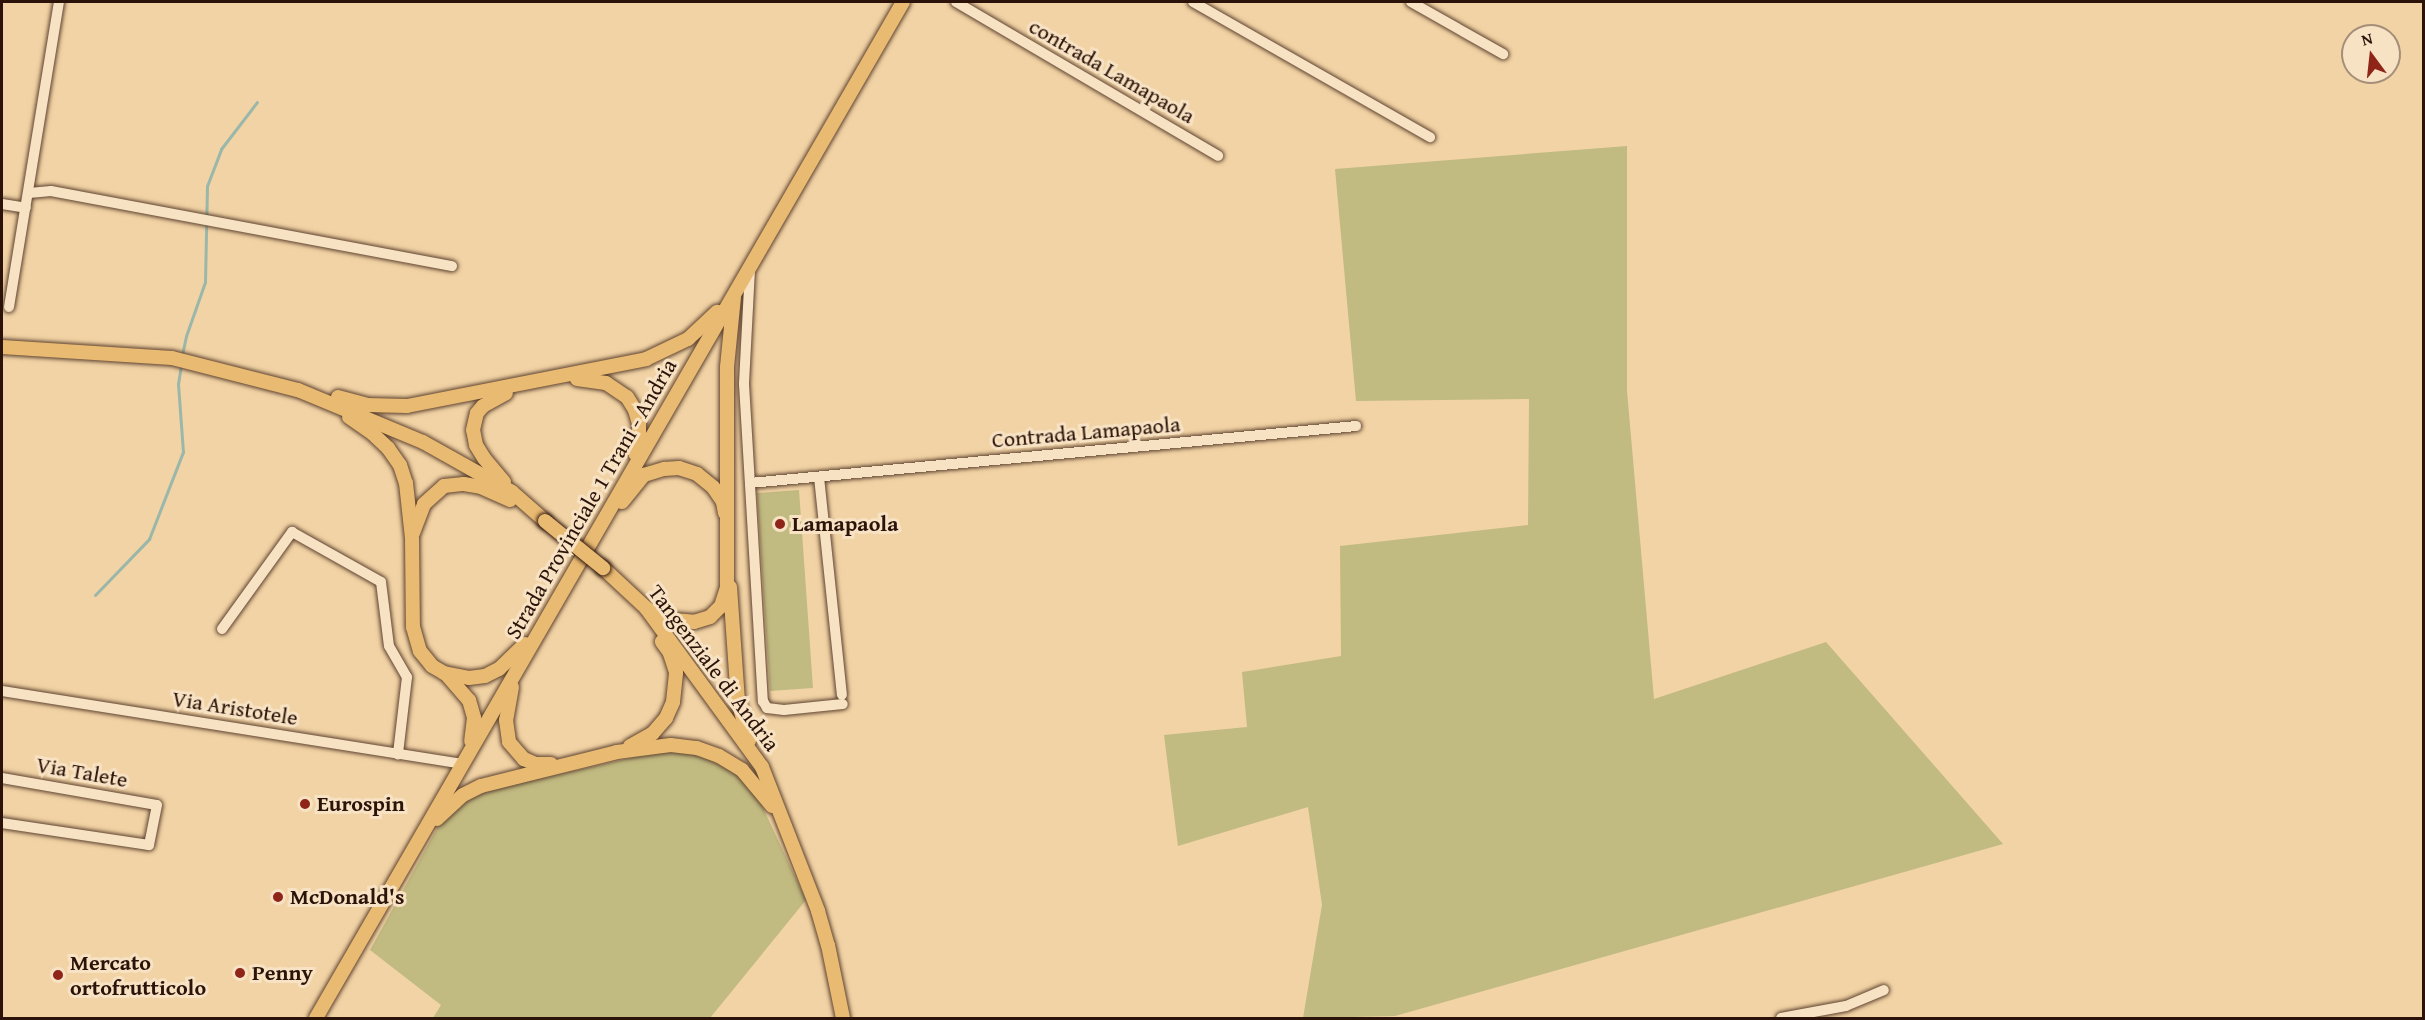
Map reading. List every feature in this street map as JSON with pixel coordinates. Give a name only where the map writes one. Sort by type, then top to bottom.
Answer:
[{"type":"main road","name":"Strada Provinciale 1 Trani - Andria","points":[[316,1018],[903,2]]},
{"type":"main road","points":[[298,390],[320,391],[349,401],[385,407],[435,402],[560,378],[646,359],[666,352],[688,339],[732,296]]},
{"type":"main road","points":[[645,608],[673,620],[694,622],[710,616],[721,606],[727,588],[727,367],[732,296]]},
{"type":"main road","name":"Tangenziale di Andria","points":[[2,347],[172,358],[298,390],[423,442],[512,492],[624,586],[645,608],[762,767],[791,839],[828,945],[843,1018]]},
{"type":"main road","points":[[560,378],[606,383],[627,397],[639,424],[639,438],[626,480]]},
{"type":"main road","points":[[512,492],[484,458],[476,444],[472,430],[477,413],[483,406],[497,396],[524,385]]},
{"type":"main road","points":[[316,398],[373,434],[394,457],[406,483],[412,538],[416,640],[420,651],[432,666],[444,673],[461,689],[472,709],[473,727],[466,758]]},
{"type":"main road","points":[[599,529],[644,475],[664,469],[679,468],[697,474],[713,487],[723,502],[728,532]]},
{"type":"main road","points":[[412,538],[424,504],[438,490],[451,484],[481,487],[539,516]]},
{"type":"main road","points":[[728,554],[738,701],[743,723],[756,758]]},
{"type":"main road","points":[[617,752],[642,741],[661,725],[670,710],[676,685],[670,653],[633,603],[624,586]]},
{"type":"main road","points":[[444,673],[469,678],[485,676],[500,669],[514,657],[551,611]]},
{"type":"main road","points":[[515,673],[506,720],[509,742],[524,759],[536,764],[565,764]]},
{"type":"main road","points":[[424,832],[447,808],[472,790],[617,752],[671,745],[697,748],[719,756],[742,770],[760,789],[782,820],[791,839]]},
{"type":"street","points":[[9,307],[59,2]]},
{"type":"street","name":"contrada Lamapaola","points":[[956,2],[1218,156]]},
{"type":"street","points":[[1193,2],[1431,137]]},
{"type":"street","points":[[1411,2],[1503,54]]},
{"type":"street","points":[[29,193],[51,191],[452,266]]},
{"type":"street","points":[[2,204],[26,208]]},
{"type":"street","points":[[751,262],[744,384],[763,701],[767,708],[784,710],[843,699],[819,477]]},
{"type":"street","name":"Contrada Lamapaola","points":[[750,483],[1356,426]]},
{"type":"street","points":[[222,628],[292,532],[381,582],[389,646],[407,677],[398,754]]},
{"type":"street","name":"Via Aristotele","points":[[2,691],[398,754],[466,758]]},
{"type":"street","name":"Via Talete","points":[[2,778],[157,805],[149,846],[2,823]]},
{"type":"street","points":[[1781,1018],[1846,1006],[1884,990]]},
{"type":"shaded area","points":[[1627,146],[1627,391],[1654,699],[1826,642],[2003,844],[1395,1016],[1303,1018],[1322,905],[1308,807],[1178,846],[1164,735],[1247,727],[1242,672],[1341,656],[1340,546],[1528,525],[1529,399],[1356,401],[1335,169]]},
{"type":"shaded area","points":[[799,490],[813,688],[770,691],[757,493]]},
{"type":"shaded area","points":[[680,749],[707,756],[740,773],[758,797],[806,900],[710,1018],[433,1018],[441,1005],[370,950],[440,823],[456,806],[478,793],[661,751]]},
{"type":"waterway","points":[[182,355],[186,336],[205,282],[207,186],[221,149],[257,102]]},
{"type":"waterway","points":[[95,595],[149,539],[183,452],[178,384],[181,365]]},
{"type":"place","name":"Lamapaola","points":[[780,524]]},
{"type":"place","name":"Eurospin","points":[[305,804]]},
{"type":"place","name":"McDonald's","points":[[278,897]]},
{"type":"place","name":"Penny","points":[[240,973]]},
{"type":"place","name":"Mercato ortofrutticolo","points":[[58,975]]}]
